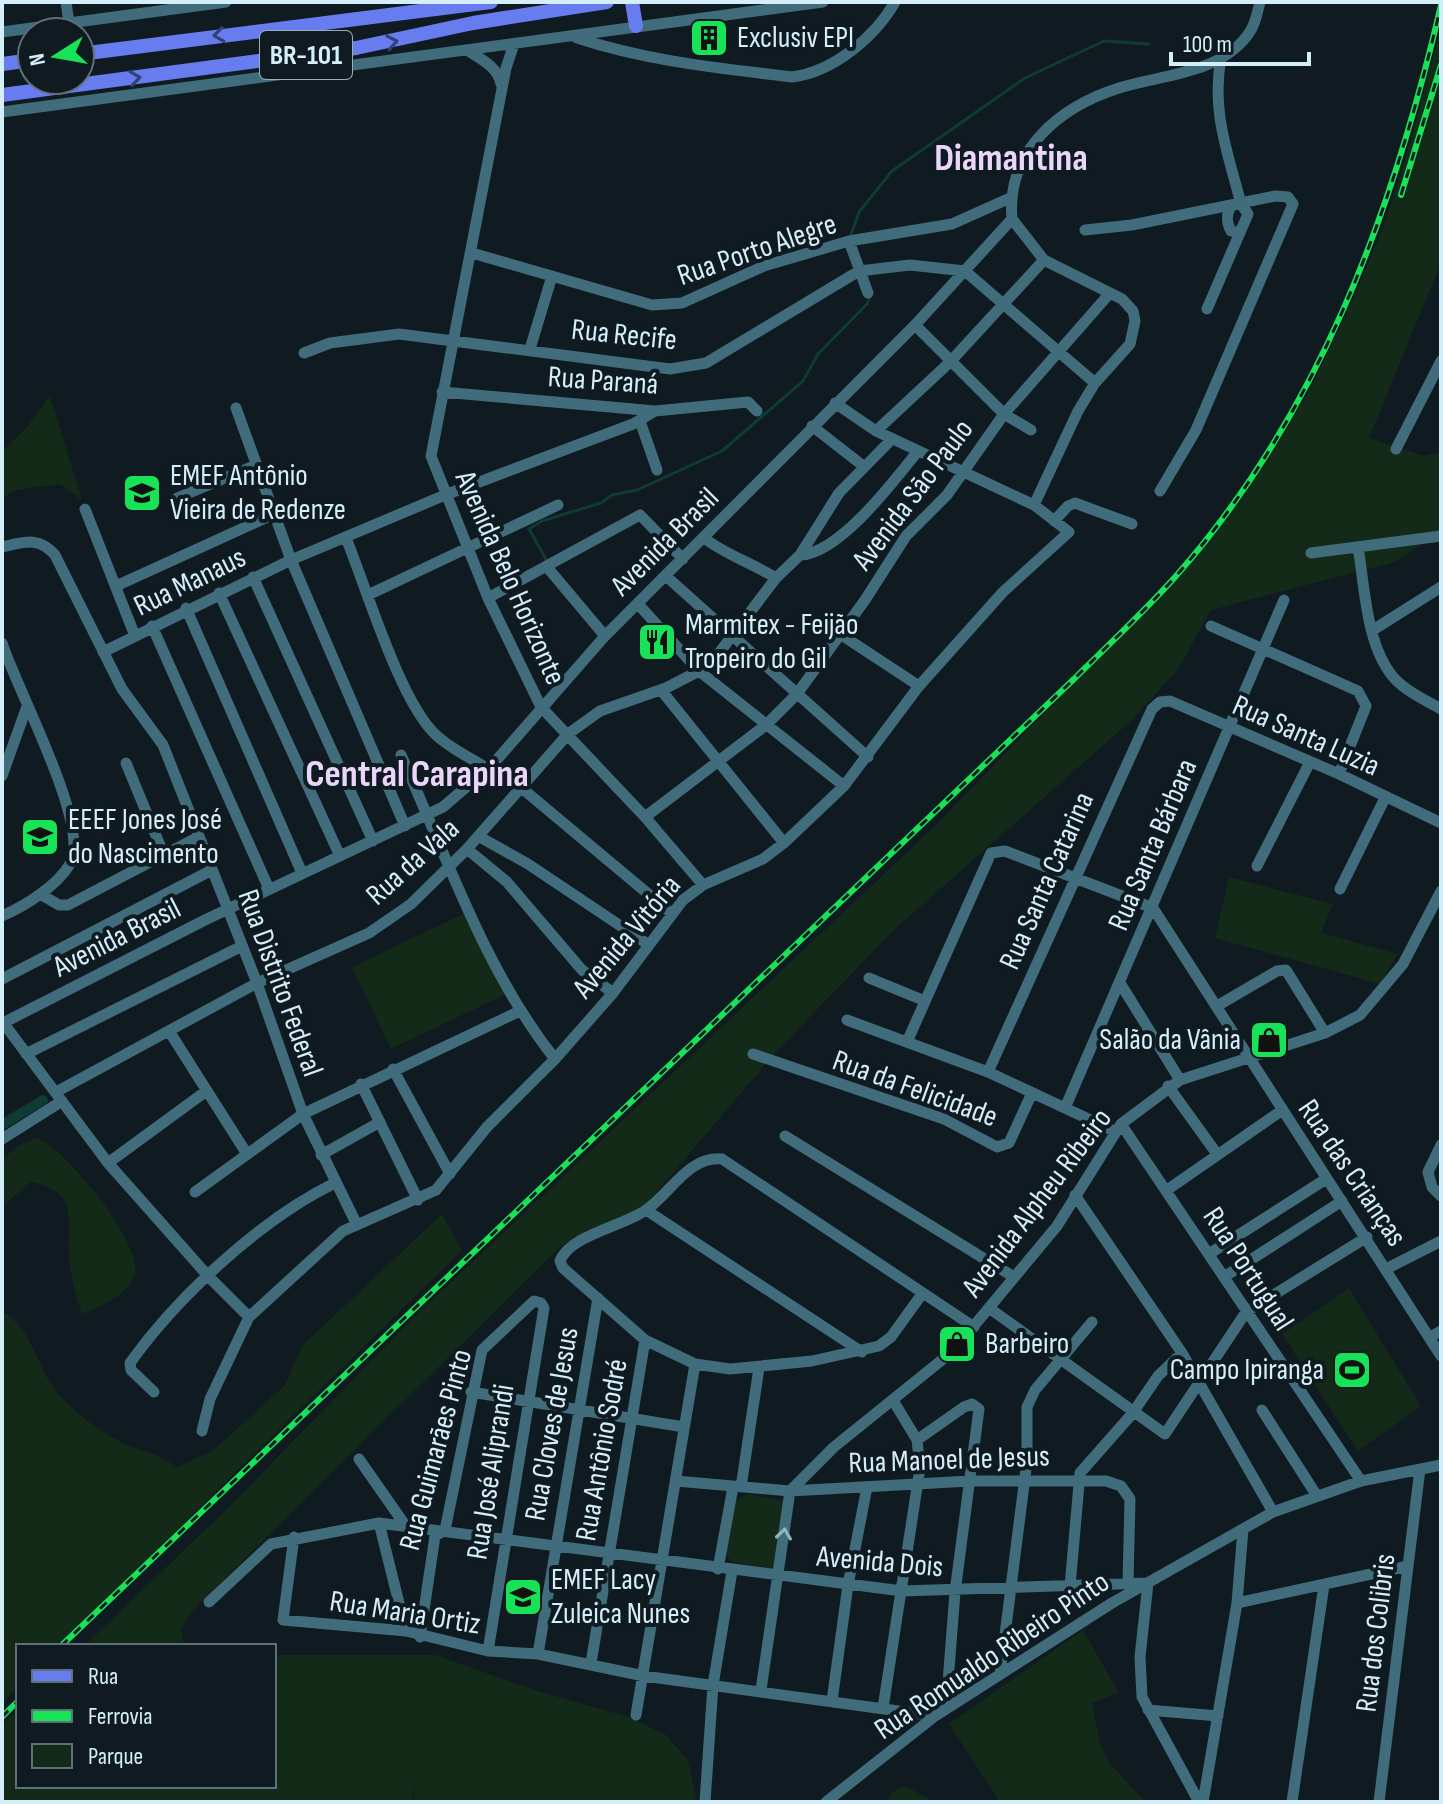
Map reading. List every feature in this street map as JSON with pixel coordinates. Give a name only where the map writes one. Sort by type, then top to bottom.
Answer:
[{"type":"main road","name":"BR-101","points":[[96,52],[491,2]]},
{"type":"main road","name":"BR-101","points":[[2,95],[356,48],[503,18],[607,2]]},
{"type":"main road","points":[[632,2],[636,26]]},
{"type":"street","points":[[96,19],[226,2]]},
{"type":"street","points":[[2,112],[821,2]]},
{"type":"street","points":[[572,36],[643,57],[792,77],[808,75],[842,56],[868,37],[895,2]]},
{"type":"street","points":[[1034,505],[1078,411],[1095,383],[1125,350],[1135,331],[1133,311],[1110,293],[1044,260],[1012,219],[1010,198],[1024,157],[1039,134],[1098,96],[1221,58],[1247,37],[1260,2]]},
{"type":"street","name":"Avenida Belo Horizonte","points":[[514,44],[431,456],[466,548],[541,707],[645,817],[703,885]]},
{"type":"street","points":[[467,50],[499,75],[503,92]]},
{"type":"street","points":[[1221,58],[1215,89],[1217,113],[1236,205],[1228,225],[1231,231],[1240,233]]},
{"type":"street","points":[[1085,230],[1132,225],[1275,196],[1288,197],[1293,204],[1196,430],[1160,491]]},
{"type":"street","name":"Rua Porto Alegre","points":[[472,253],[652,305],[666,305],[682,303],[764,266],[849,241],[952,224],[1010,198]]},
{"type":"street","points":[[1207,309],[1248,214],[1236,205]]},
{"type":"street","name":"Avenida Brasil","points":[[3,1022],[302,873],[428,816],[491,766],[605,636],[915,325],[1012,219]]},
{"type":"street","points":[[849,241],[868,293]]},
{"type":"street","points":[[876,431],[950,362],[1044,260]]},
{"type":"street","name":"Rua Recife","points":[[304,353],[330,343],[378,334],[453,339],[670,369],[706,363],[859,271],[910,265],[965,271]]},
{"type":"street","points":[[965,271],[1095,383]]},
{"type":"street","points":[[530,349],[552,276]]},
{"type":"street","name":"Avenida São Paulo","points":[[645,817],[766,725],[797,694],[906,536],[965,472],[1004,414],[1110,293]]},
{"type":"street","points":[[915,325],[1004,414],[1031,430]]},
{"type":"street","points":[[1396,449],[1441,361]]},
{"type":"street","name":"Rua Paraná","points":[[442,392],[655,411],[748,402],[757,411]]},
{"type":"street","points":[[835,403],[876,431],[1034,505],[1054,521],[1075,503],[1132,524]]},
{"type":"street","points":[[236,408],[291,560],[405,826]]},
{"type":"street","name":"Rua Manaus","points":[[103,652],[186,608],[291,560],[445,495],[640,421],[655,411]]},
{"type":"street","points":[[640,421],[657,470]]},
{"type":"street","points":[[812,426],[862,465]]},
{"type":"street","points":[[800,555],[839,493],[862,465],[892,439]]},
{"type":"street","points":[[800,555],[816,554],[840,536],[918,451]]},
{"type":"street","points":[[177,498],[256,465]]},
{"type":"street","points":[[368,595],[558,505]]},
{"type":"street","points":[[85,509],[135,636]]},
{"type":"street","points":[[116,586],[274,514]]},
{"type":"street","points":[[488,598],[640,515],[683,559]]},
{"type":"street","name":"Avenida Vitória","points":[[249,1317],[328,1242],[357,1225],[418,1200],[450,1174],[487,1127],[555,1059],[613,993],[671,913],[691,892],[744,870],[784,843],[844,786],[919,686],[1003,592],[1069,532],[1054,521]]},
{"type":"street","points":[[1311,553],[1441,536]]},
{"type":"street","points":[[346,538],[407,689],[428,727],[438,738],[491,766],[522,788],[671,913]]},
{"type":"street","points":[[704,538],[723,552],[742,558],[776,578]]},
{"type":"street","name":"Rua Distrito Federal","points":[[2,547],[31,540],[49,547],[122,689],[163,745],[257,983],[303,1114],[357,1225]]},
{"type":"street","points":[[1358,547],[1373,630],[1385,666],[1395,679],[1441,709]]},
{"type":"street","name":"Rua da Vala","points":[[2,1139],[59,1096],[169,1031],[257,983],[369,933],[411,904],[451,867],[568,734],[600,711],[661,690],[699,671],[733,639],[776,578],[800,555]]},
{"type":"street","points":[[547,567],[605,636]]},
{"type":"street","points":[[253,577],[373,841]]},
{"type":"street","points":[[667,577],[868,757]]},
{"type":"street","points":[[1373,630],[1441,587]]},
{"type":"street","points":[[219,593],[340,856]]},
{"type":"street","name":"Rua Santa Bárbara","points":[[1065,1108],[1284,600]]},
{"type":"street","points":[[638,604],[699,671],[844,786]]},
{"type":"street","points":[[186,608],[302,873]]},
{"type":"street","points":[[152,626],[269,889]]},
{"type":"street","points":[[1211,626],[1358,691],[1366,706],[1339,774]]},
{"type":"street","points":[[840,634],[919,686]]},
{"type":"street","points":[[2,643],[26,709],[69,803],[75,831],[71,864],[40,894],[2,916]]},
{"type":"street","points":[[661,690],[784,843]]},
{"type":"street","name":"Rua Santa Luzia","points":[[1152,709],[1160,702],[1170,701],[1339,774],[1441,823]]},
{"type":"street","points":[[2,776],[26,709]]},
{"type":"street","name":"Rua Santa Catarina","points":[[988,1072],[1152,709]]},
{"type":"street","points":[[401,755],[520,1011],[555,1059]]},
{"type":"street","points":[[1257,866],[1310,762]]},
{"type":"street","points":[[126,763],[164,855]]},
{"type":"street","points":[[1340,889],[1385,798]]},
{"type":"street","points":[[478,836],[528,864],[649,945]]},
{"type":"street","points":[[40,894],[59,905],[68,905],[198,837]]},
{"type":"street","points":[[467,849],[507,882],[582,970],[613,993]]},
{"type":"street","points":[[907,1042],[991,853],[1005,851],[1153,908]]},
{"type":"street","points":[[2,979],[212,870]]},
{"type":"street","name":"Avenida Alpheu Ribeiro","points":[[790,1491],[834,1447],[937,1367],[974,1327],[1057,1226],[1118,1128],[1168,1086],[1180,1080],[1325,1033],[1360,1015],[1403,964],[1441,891]]},
{"type":"street","name":"Rua das Crianças","points":[[1153,908],[1326,1179],[1436,1334],[1441,1356]]},
{"type":"street","points":[[26,1054],[242,946]]},
{"type":"street","points":[[1217,1006],[1277,971],[1286,970],[1325,1033]]},
{"type":"street","points":[[869,978],[925,1001]]},
{"type":"street","points":[[1120,983],[1180,1080]]},
{"type":"street","points":[[195,1192],[303,1114],[520,1011]]},
{"type":"street","points":[[847,1020],[988,1072],[1065,1108],[1118,1128]]},
{"type":"street","points":[[3,1022],[108,1163],[209,1277],[249,1317],[210,1399],[202,1431]]},
{"type":"street","points":[[169,1031],[247,1154]]},
{"type":"street","name":"Rua da Felicidade","points":[[753,1054],[944,1119],[997,1147],[1009,1143],[1032,1093]]},
{"type":"street","points":[[393,1069],[450,1174]]},
{"type":"street","points":[[361,1084],[418,1200]]},
{"type":"street","points":[[1168,1086],[1217,1154]]},
{"type":"street","points":[[108,1163],[205,1092]]},
{"type":"street","points":[[1167,1190],[1281,1111]]},
{"type":"street","points":[[321,1155],[380,1122]]},
{"type":"street","name":"Rua Portugual","points":[[1118,1128],[1167,1190],[1361,1481]]},
{"type":"street","points":[[785,1136],[1014,1277]]},
{"type":"street","points":[[1441,1145],[1428,1172],[1432,1187],[1441,1196]]},
{"type":"street","points":[[922,1294],[891,1337],[862,1352],[759,1368],[695,1364],[645,1340],[563,1268],[560,1261],[567,1250],[646,1210],[698,1163],[710,1158],[722,1159],[974,1327]]},
{"type":"street","points":[[1209,1254],[1326,1179]]},
{"type":"street","points":[[154,1392],[131,1370],[130,1363],[188,1295],[289,1207],[335,1183]]},
{"type":"street","points":[[1075,1195],[1182,1353],[1273,1512]]},
{"type":"street","points":[[1224,1277],[1342,1201]]},
{"type":"street","points":[[646,1210],[862,1352]]},
{"type":"street","points":[[989,1308],[1132,1414],[1156,1430],[1168,1432],[1222,1344],[1246,1312],[1367,1237]]},
{"type":"street","points":[[1388,1268],[1441,1241]]},
{"type":"street","name":"Rua Cloves de Jesus","points":[[538,1654],[598,1298]]},
{"type":"street","name":"Rua Guimarães Pinto","points":[[420,1637],[435,1536],[445,1530],[482,1350],[534,1301],[541,1303]]},
{"type":"street","name":"Rua José Aliprandi","points":[[488,1651],[526,1402],[544,1308],[541,1303]]},
{"type":"street","points":[[1000,1674],[1024,1480],[1029,1400],[1059,1359],[1092,1322]]},
{"type":"street","name":"Rua Antônio Sodré","points":[[591,1663],[629,1418],[645,1340]]},
{"type":"street","points":[[1070,1586],[1078,1478],[1094,1454],[1132,1414],[1158,1376],[1182,1353]]},
{"type":"street","points":[[636,1715],[665,1560],[695,1364]]},
{"type":"street","points":[[718,1569],[759,1368]]},
{"type":"street","points":[[471,1392],[684,1427]]},
{"type":"street","points":[[883,1708],[919,1484],[917,1440],[894,1402]]},
{"type":"street","points":[[917,1440],[964,1407],[976,1405],[980,1417],[955,1592],[946,1708]]},
{"type":"street","points":[[1262,1410],[1317,1496]]},
{"type":"street","points":[[359,1459],[405,1525]]},
{"type":"street","name":"Avenida Dois","points":[[209,1602],[271,1544],[294,1537],[379,1523],[902,1591],[955,1592],[1148,1583],[1273,1512],[1361,1481],[1441,1465]]},
{"type":"street","name":"Rua dos Colibris","points":[[1379,1802],[1420,1469]]},
{"type":"street","name":"Rua Manoel de Jesus","points":[[676,1481],[790,1491],[970,1481],[1078,1478],[1106,1481],[1127,1491],[1130,1499],[1128,1584]]},
{"type":"street","points":[[832,1701],[848,1585],[867,1487]]},
{"type":"street","points":[[761,1690],[790,1491]]},
{"type":"street","points":[[379,1523],[406,1631]]},
{"type":"street","points":[[1201,1802],[1237,1603],[1243,1529]]},
{"type":"street","name":"Rua Maria Ortiz","points":[[294,1537],[283,1620],[406,1631],[420,1637],[488,1651],[538,1654],[644,1676],[935,1716]]},
{"type":"street","points":[[1237,1603],[1408,1566]]},
{"type":"street","points":[[705,1802],[713,1685],[732,1571]]},
{"type":"street","points":[[1148,1583],[1139,1682],[1148,1710],[1201,1802]]},
{"type":"street","name":"Rua Romualdo Ribeiro Pinto","points":[[826,1802],[946,1708],[1148,1583]]},
{"type":"street","points":[[1292,1802],[1324,1585]]},
{"type":"street","points":[[1148,1710],[1218,1716]]},
{"type":"green space","points":[[1441,26],[1441,263],[1369,438],[1424,456],[1441,452],[1441,530],[1395,562],[1211,610],[1178,669],[1132,720],[896,928],[775,1053],[649,1201],[636,1211],[561,1246],[190,1613],[181,1629],[184,1644],[86,1644],[231,1505],[412,1319],[937,824],[1176,577],[1241,498],[1310,389],[1385,223]]},
{"type":"green space","points":[[50,396],[82,500],[60,484],[17,490],[2,498],[2,451],[27,427]]},
{"type":"green space","points":[[1229,877],[1333,904],[1321,933],[1398,954],[1380,984],[1215,938]]},
{"type":"green space","points":[[467,912],[506,994],[391,1049],[352,967]]},
{"type":"green space","points":[[37,1138],[66,1160],[102,1202],[130,1247],[135,1266],[133,1280],[123,1292],[82,1314],[70,1266],[69,1220],[65,1201],[58,1193],[31,1182],[2,1207],[2,1159],[19,1145]]},
{"type":"green space","points":[[442,1214],[462,1250],[61,1644],[16,1644],[16,1689],[2,1703],[2,1311],[21,1328],[50,1382],[70,1406],[113,1437],[157,1455],[176,1468],[214,1450],[285,1385],[302,1346]]},
{"type":"green space","name":"Campo Ipiranga","points":[[1349,1288],[1421,1406],[1358,1451],[1282,1334]]},
{"type":"green space","points":[[747,1494],[784,1501],[775,1569],[732,1562],[726,1555],[735,1501]]},
{"type":"green space","points":[[1083,1630],[1119,1693],[1092,1703],[1101,1747],[1111,1765],[1146,1802],[1000,1802],[949,1724]]},
{"type":"green space","points":[[276,1655],[435,1655],[541,1692],[629,1717],[666,1735],[688,1760],[697,1802],[414,1802],[415,1777],[412,1802],[2,1802],[2,1725],[16,1712],[16,1788],[276,1788]]},
{"type":"green space","points":[[905,1786],[935,1802],[886,1802],[893,1792]]},
{"type":"waterway","points":[[851,235],[859,212],[892,171],[1025,78],[1104,41],[1149,44]]},
{"type":"waterway","points":[[547,561],[529,529],[542,521],[601,503],[612,495],[637,490],[722,451],[803,381],[818,354],[867,304],[870,297]]},
{"type":"waterway","points":[[2,1125],[43,1100]]},
{"type":"railway","points":[[63,1644],[1074,679],[1176,576],[1226,513],[1271,448],[1310,379],[1344,307],[1374,234],[1399,159],[1441,5]]},
{"type":"railway","points":[[1401,195],[1441,65]]},
{"type":"railway","points":[[2,1717],[16,1703]]},
{"type":"place","name":"Exclusiv EPI","points":[[709,38]]},
{"type":"place","name":"EMEF Antônio Vieira de Redenze","points":[[142,493]]},
{"type":"place","name":"Marmitex - Feijão Tropeiro do Gil","points":[[657,642]]},
{"type":"place","name":"EEEF Jones José do Nascimento","points":[[40,837]]},
{"type":"place","name":"Salão da Vânia","points":[[1269,1040]]},
{"type":"place","name":"Barbeiro","points":[[957,1344]]},
{"type":"place","name":"Campo Ipiranga","points":[[1352,1370]]},
{"type":"place","name":"EMEF Lacy Zuleica Nunes","points":[[523,1597]]},
{"type":"district","name":"Diamantina","points":[[1011,158]]},
{"type":"district","name":"Central Carapina","points":[[417,774]]}]
